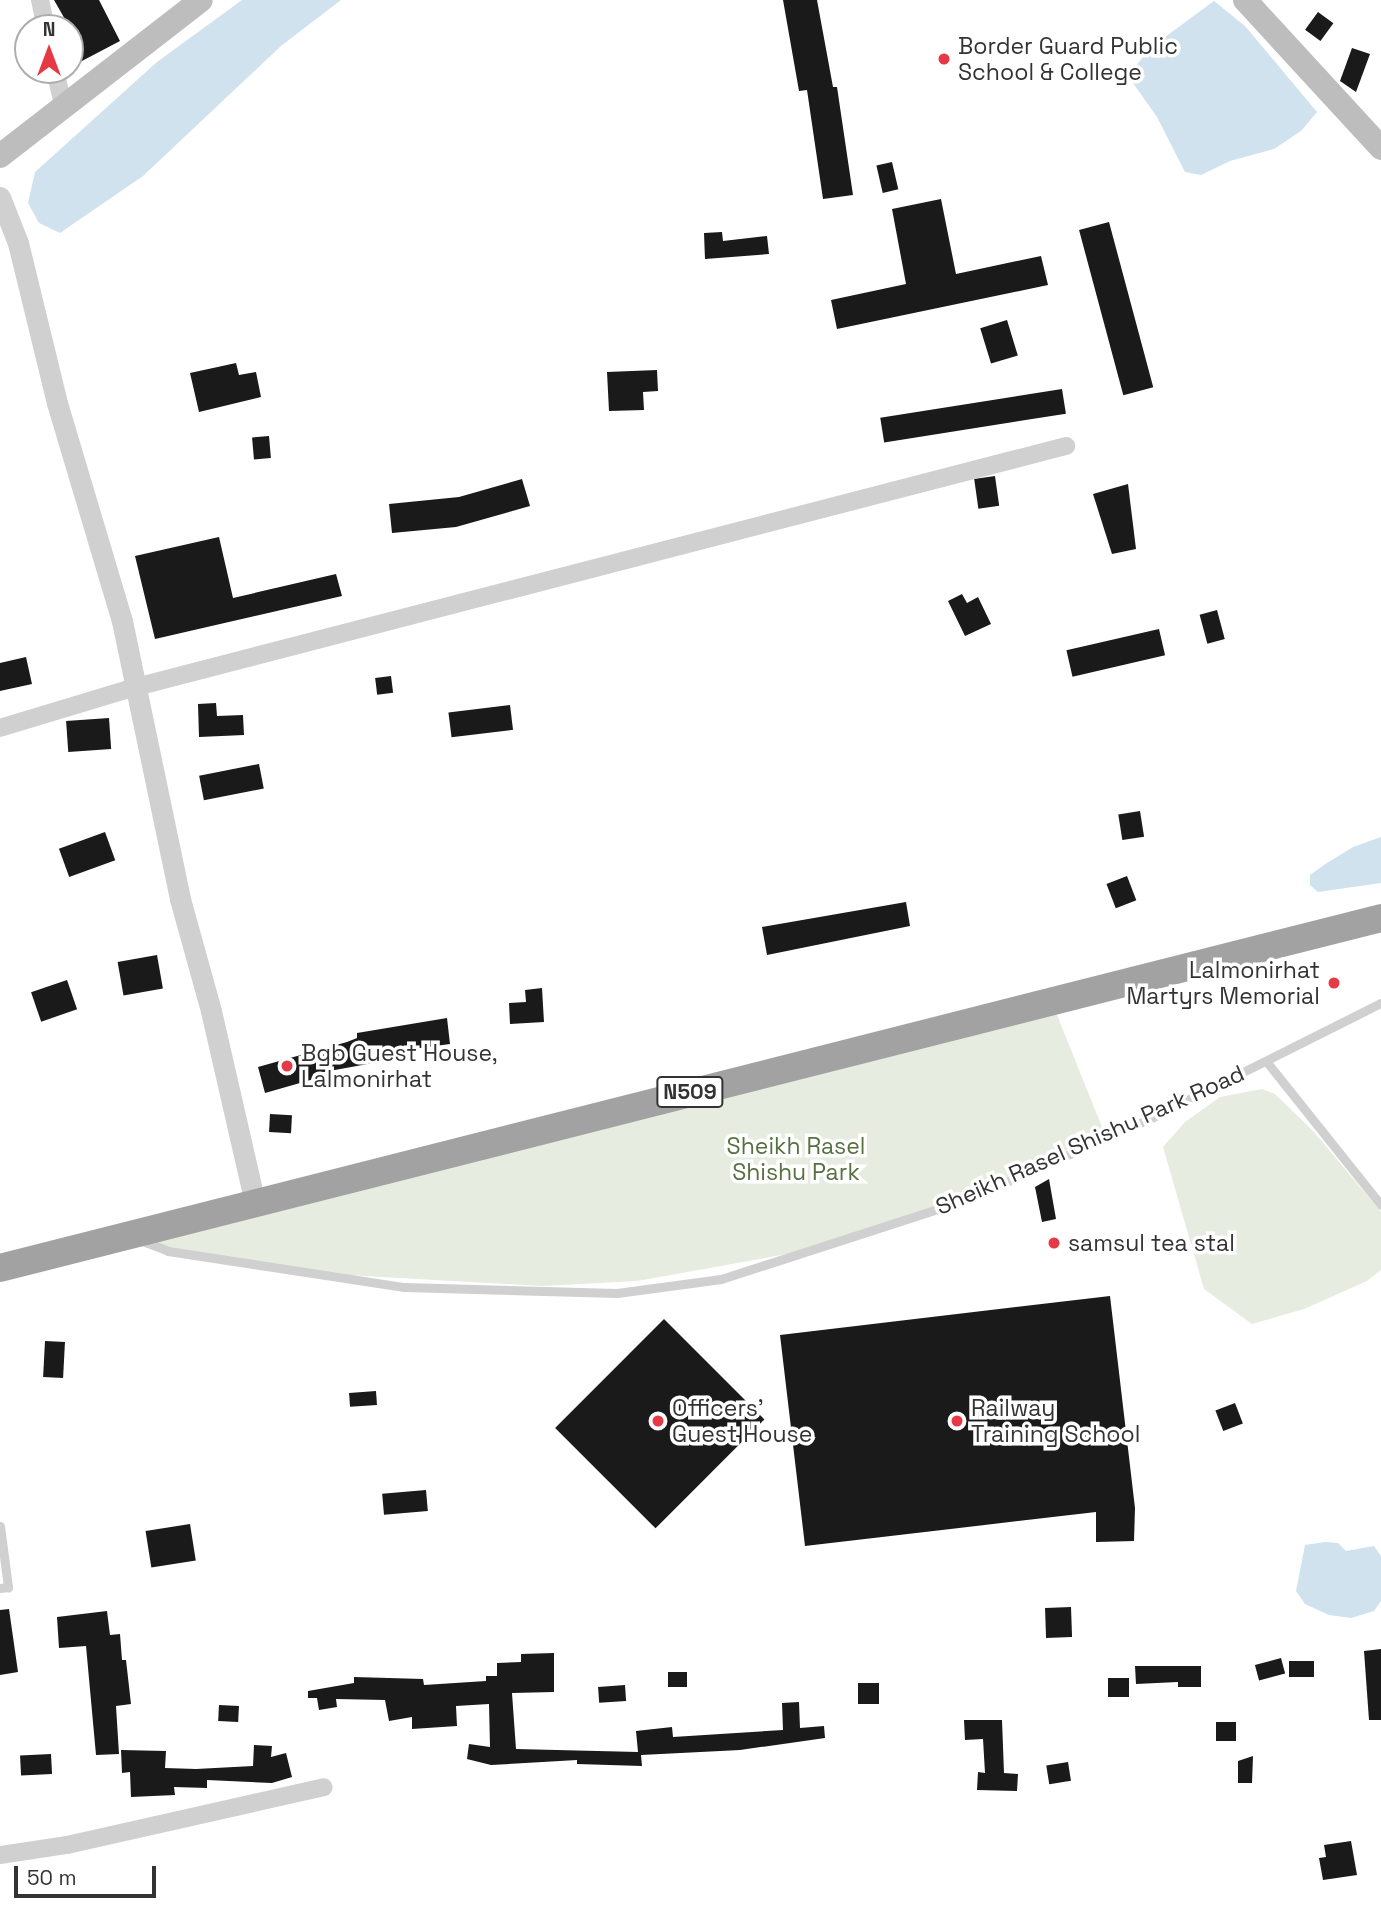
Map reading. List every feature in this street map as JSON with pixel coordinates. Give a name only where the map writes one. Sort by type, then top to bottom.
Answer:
[{"type":"highway","name":"N509","points":[[0,1268],[1381,918]]},
{"type":"main road","points":[[0,156],[201,0]]},
{"type":"main road","points":[[1245,0],[1381,148]]},
{"type":"street","points":[[58,84],[63,106]]},
{"type":"street","points":[[0,197],[18,243],[136,687],[180,899],[211,1011],[255,1203]]},
{"type":"street","points":[[0,728],[136,687],[1066,446]]},
{"type":"street","points":[[0,1855],[67,1844],[324,1787]]},
{"type":"lane","name":"Sheikh Rasel Shishu Park Road","points":[[128,1235],[168,1251],[404,1287],[617,1293],[721,1279],[966,1200],[1266,1061],[1381,1003]]},
{"type":"lane","points":[[1266,1061],[1381,1206]]},
{"type":"lane","points":[[0,1526],[8,1587],[0,1588]]},
{"type":"green space","name":"Sheikh Rasel Shishu Park","points":[[1051,1000],[1106,1137],[957,1204],[815,1249],[637,1281],[542,1286],[312,1273],[168,1251],[128,1235]]},
{"type":"green space","points":[[1262,1089],[1275,1094],[1314,1132],[1381,1212],[1381,1270],[1367,1281],[1304,1309],[1252,1324],[1204,1289],[1163,1147],[1185,1122],[1220,1097]]},
{"type":"water","points":[[242,0],[341,0],[281,46],[143,176],[60,233],[39,223],[28,203],[35,172],[157,62]]},
{"type":"water","points":[[1214,1],[1245,26],[1317,112],[1301,131],[1274,149],[1230,161],[1201,175],[1185,172],[1157,117],[1128,76],[1150,48]]},
{"type":"water","points":[[1381,837],[1381,883],[1318,892],[1310,885],[1310,875],[1327,863],[1353,847]]},
{"type":"water","points":[[1338,1543],[1346,1551],[1374,1546],[1381,1556],[1381,1601],[1374,1611],[1351,1618],[1329,1615],[1305,1604],[1296,1591],[1305,1545]]},
{"type":"building","points":[[54,0],[99,0],[120,41],[84,60],[84,14],[62,14]]},
{"type":"building","points":[[783,0],[817,0],[833,87],[837,87],[853,195],[823,199],[807,90],[799,91]]},
{"type":"building","points":[[1318,12],[1333,23],[1320,41],[1305,30]]},
{"type":"building","points":[[1352,48],[1370,54],[1356,92],[1340,81]]},
{"type":"building","points":[[892,162],[898,189],[883,193],[876,166]]},
{"type":"building","points":[[941,199],[956,274],[1041,256],[1048,285],[837,329],[831,300],[906,284],[892,209]]},
{"type":"building","points":[[1109,222],[1153,387],[1123,395],[1079,230]]},
{"type":"building","points":[[722,232],[723,241],[767,236],[769,254],[705,259],[704,233]]},
{"type":"building","points":[[1007,320],[1018,355],[991,364],[980,328]]},
{"type":"building","points":[[236,363],[239,375],[256,372],[261,397],[199,412],[190,373]]},
{"type":"building","points":[[657,370],[658,391],[643,392],[644,410],[609,411],[607,372]]},
{"type":"building","points":[[1062,389],[1066,414],[884,442],[880,418]]},
{"type":"building","points":[[269,436],[271,458],[254,459],[252,437]]},
{"type":"building","points":[[995,476],[999,506],[978,509],[974,479]]},
{"type":"building","points":[[522,479],[530,506],[456,527],[392,533],[389,504],[459,497]]},
{"type":"building","points":[[1128,484],[1136,549],[1112,554],[1093,494]]},
{"type":"building","points":[[219,537],[233,598],[336,574],[342,596],[155,639],[135,556]]},
{"type":"building","points":[[962,594],[967,603],[978,597],[991,624],[965,636],[948,601]]},
{"type":"building","points":[[1217,610],[1225,639],[1207,644],[1200,615]]},
{"type":"building","points":[[1159,629],[1165,655],[1073,677],[1066,650]]},
{"type":"building","points":[[26,657],[32,684],[0,691],[0,663]]},
{"type":"building","points":[[391,676],[393,693],[377,695],[375,678]]},
{"type":"building","points":[[216,703],[217,716],[243,715],[244,735],[199,737],[198,704]]},
{"type":"building","points":[[510,705],[513,730],[452,737],[448,713]]},
{"type":"building","points":[[109,718],[111,749],[68,752],[66,721]]},
{"type":"building","points":[[259,764],[264,789],[204,800],[199,776]]},
{"type":"building","points":[[1140,811],[1144,837],[1122,840],[1118,814]]},
{"type":"building","points":[[105,832],[115,860],[69,877],[59,849]]},
{"type":"building","points":[[1127,876],[1136,900],[1116,908],[1106,884]]},
{"type":"building","points":[[906,902],[910,926],[767,955],[762,927]]},
{"type":"building","points":[[157,955],[163,988],[124,995],[118,962]]},
{"type":"building","points":[[67,980],[77,1009],[41,1022],[31,992]]},
{"type":"building","points":[[542,988],[544,1022],[510,1024],[509,1003],[526,1002],[525,990]]},
{"type":"building","points":[[447,1018],[450,1044],[405,1050],[406,1057],[313,1074],[314,1079],[265,1093],[258,1067],[347,1042],[357,1038],[357,1033]]},
{"type":"building","points":[[270,1114],[292,1115],[291,1133],[269,1132]]},
{"type":"building","points":[[1049,1179],[1056,1219],[1042,1222],[1035,1187]]},
{"type":"building","name":"Railway Training School","points":[[1110,1296],[1135,1508],[1134,1541],[1096,1542],[1096,1512],[805,1546],[780,1335]]},
{"type":"building","name":"Officers' Guest House","points":[[664,1319],[764,1419],[656,1528],[555,1428]]},
{"type":"building","points":[[45,1341],[65,1342],[63,1378],[43,1377]]},
{"type":"building","points":[[376,1391],[377,1405],[350,1407],[349,1393]]},
{"type":"building","points":[[1235,1403],[1243,1424],[1223,1431],[1215,1411]]},
{"type":"building","points":[[426,1490],[428,1511],[384,1515],[382,1494]]},
{"type":"building","points":[[190,1524],[196,1561],[151,1568],[146,1531]]},
{"type":"building","points":[[1071,1607],[1072,1637],[1046,1638],[1045,1608]]},
{"type":"building","points":[[9,1609],[18,1672],[0,1675],[0,1610]]},
{"type":"building","points":[[107,1611],[110,1635],[120,1634],[131,1704],[116,1706],[119,1754],[96,1755],[86,1646],[59,1648],[57,1617]]},
{"type":"building","points":[[1381,1649],[1381,1720],[1369,1720],[1364,1651]]},
{"type":"building","points":[[554,1653],[554,1692],[512,1693],[516,1749],[638,1752],[636,1731],[672,1727],[673,1737],[783,1730],[782,1703],[799,1702],[800,1728],[824,1726],[825,1738],[740,1750],[641,1755],[642,1766],[577,1764],[577,1760],[491,1765],[467,1759],[469,1744],[490,1747],[489,1704],[456,1706],[457,1726],[412,1729],[412,1717],[389,1721],[385,1700],[336,1699],[337,1707],[319,1710],[317,1698],[308,1698],[308,1691],[354,1683],[354,1677],[423,1679],[424,1685],[486,1681],[486,1676],[497,1676],[497,1663],[521,1662],[521,1654]]},
{"type":"building","points":[[1281,1658],[1285,1673],[1259,1680],[1255,1665]]},
{"type":"building","points":[[1289,1661],[1314,1661],[1314,1677],[1289,1677]]},
{"type":"building","points":[[1135,1666],[1201,1666],[1201,1687],[1178,1687],[1178,1682],[1136,1684]]},
{"type":"building","points":[[668,1672],[687,1672],[687,1687],[668,1687]]},
{"type":"building","points":[[1108,1678],[1129,1678],[1129,1697],[1108,1697]]},
{"type":"building","points":[[858,1683],[879,1683],[879,1704],[858,1704]]},
{"type":"building","points":[[625,1685],[626,1701],[599,1703],[598,1687]]},
{"type":"building","points":[[219,1705],[239,1706],[238,1722],[218,1721]]},
{"type":"building","points":[[964,1720],[1002,1720],[1004,1773],[1018,1774],[1017,1791],[977,1790],[978,1772],[985,1773],[983,1739],[965,1740]]},
{"type":"building","points":[[1216,1722],[1236,1722],[1236,1741],[1216,1741]]},
{"type":"building","points":[[254,1745],[272,1746],[271,1757],[286,1753],[292,1777],[272,1783],[207,1780],[207,1788],[174,1787],[175,1795],[131,1797],[130,1772],[122,1773],[121,1750],[166,1751],[165,1768],[196,1769],[253,1766]]},
{"type":"building","points":[[51,1754],[52,1774],[21,1776],[20,1756]]},
{"type":"building","points":[[1253,1756],[1252,1783],[1238,1783],[1238,1761]]},
{"type":"building","points":[[1068,1762],[1071,1781],[1049,1784],[1046,1765]]},
{"type":"building","points":[[1351,1841],[1357,1875],[1323,1880],[1319,1858],[1326,1857],[1324,1845]]},
{"type":"place","name":"Border Guard Public School & College","points":[[944,59]]},
{"type":"place","name":"Lalmonirhat Martyrs Memorial","points":[[1334,983]]},
{"type":"place","name":"Bgb Guest House, Lalmonirhat","points":[[287,1066]]},
{"type":"place","name":"samsul tea stal","points":[[1054,1243]]},
{"type":"place","name":"Officers' Guest House","points":[[658,1421]]},
{"type":"place","name":"Railway Training School","points":[[957,1421]]}]
